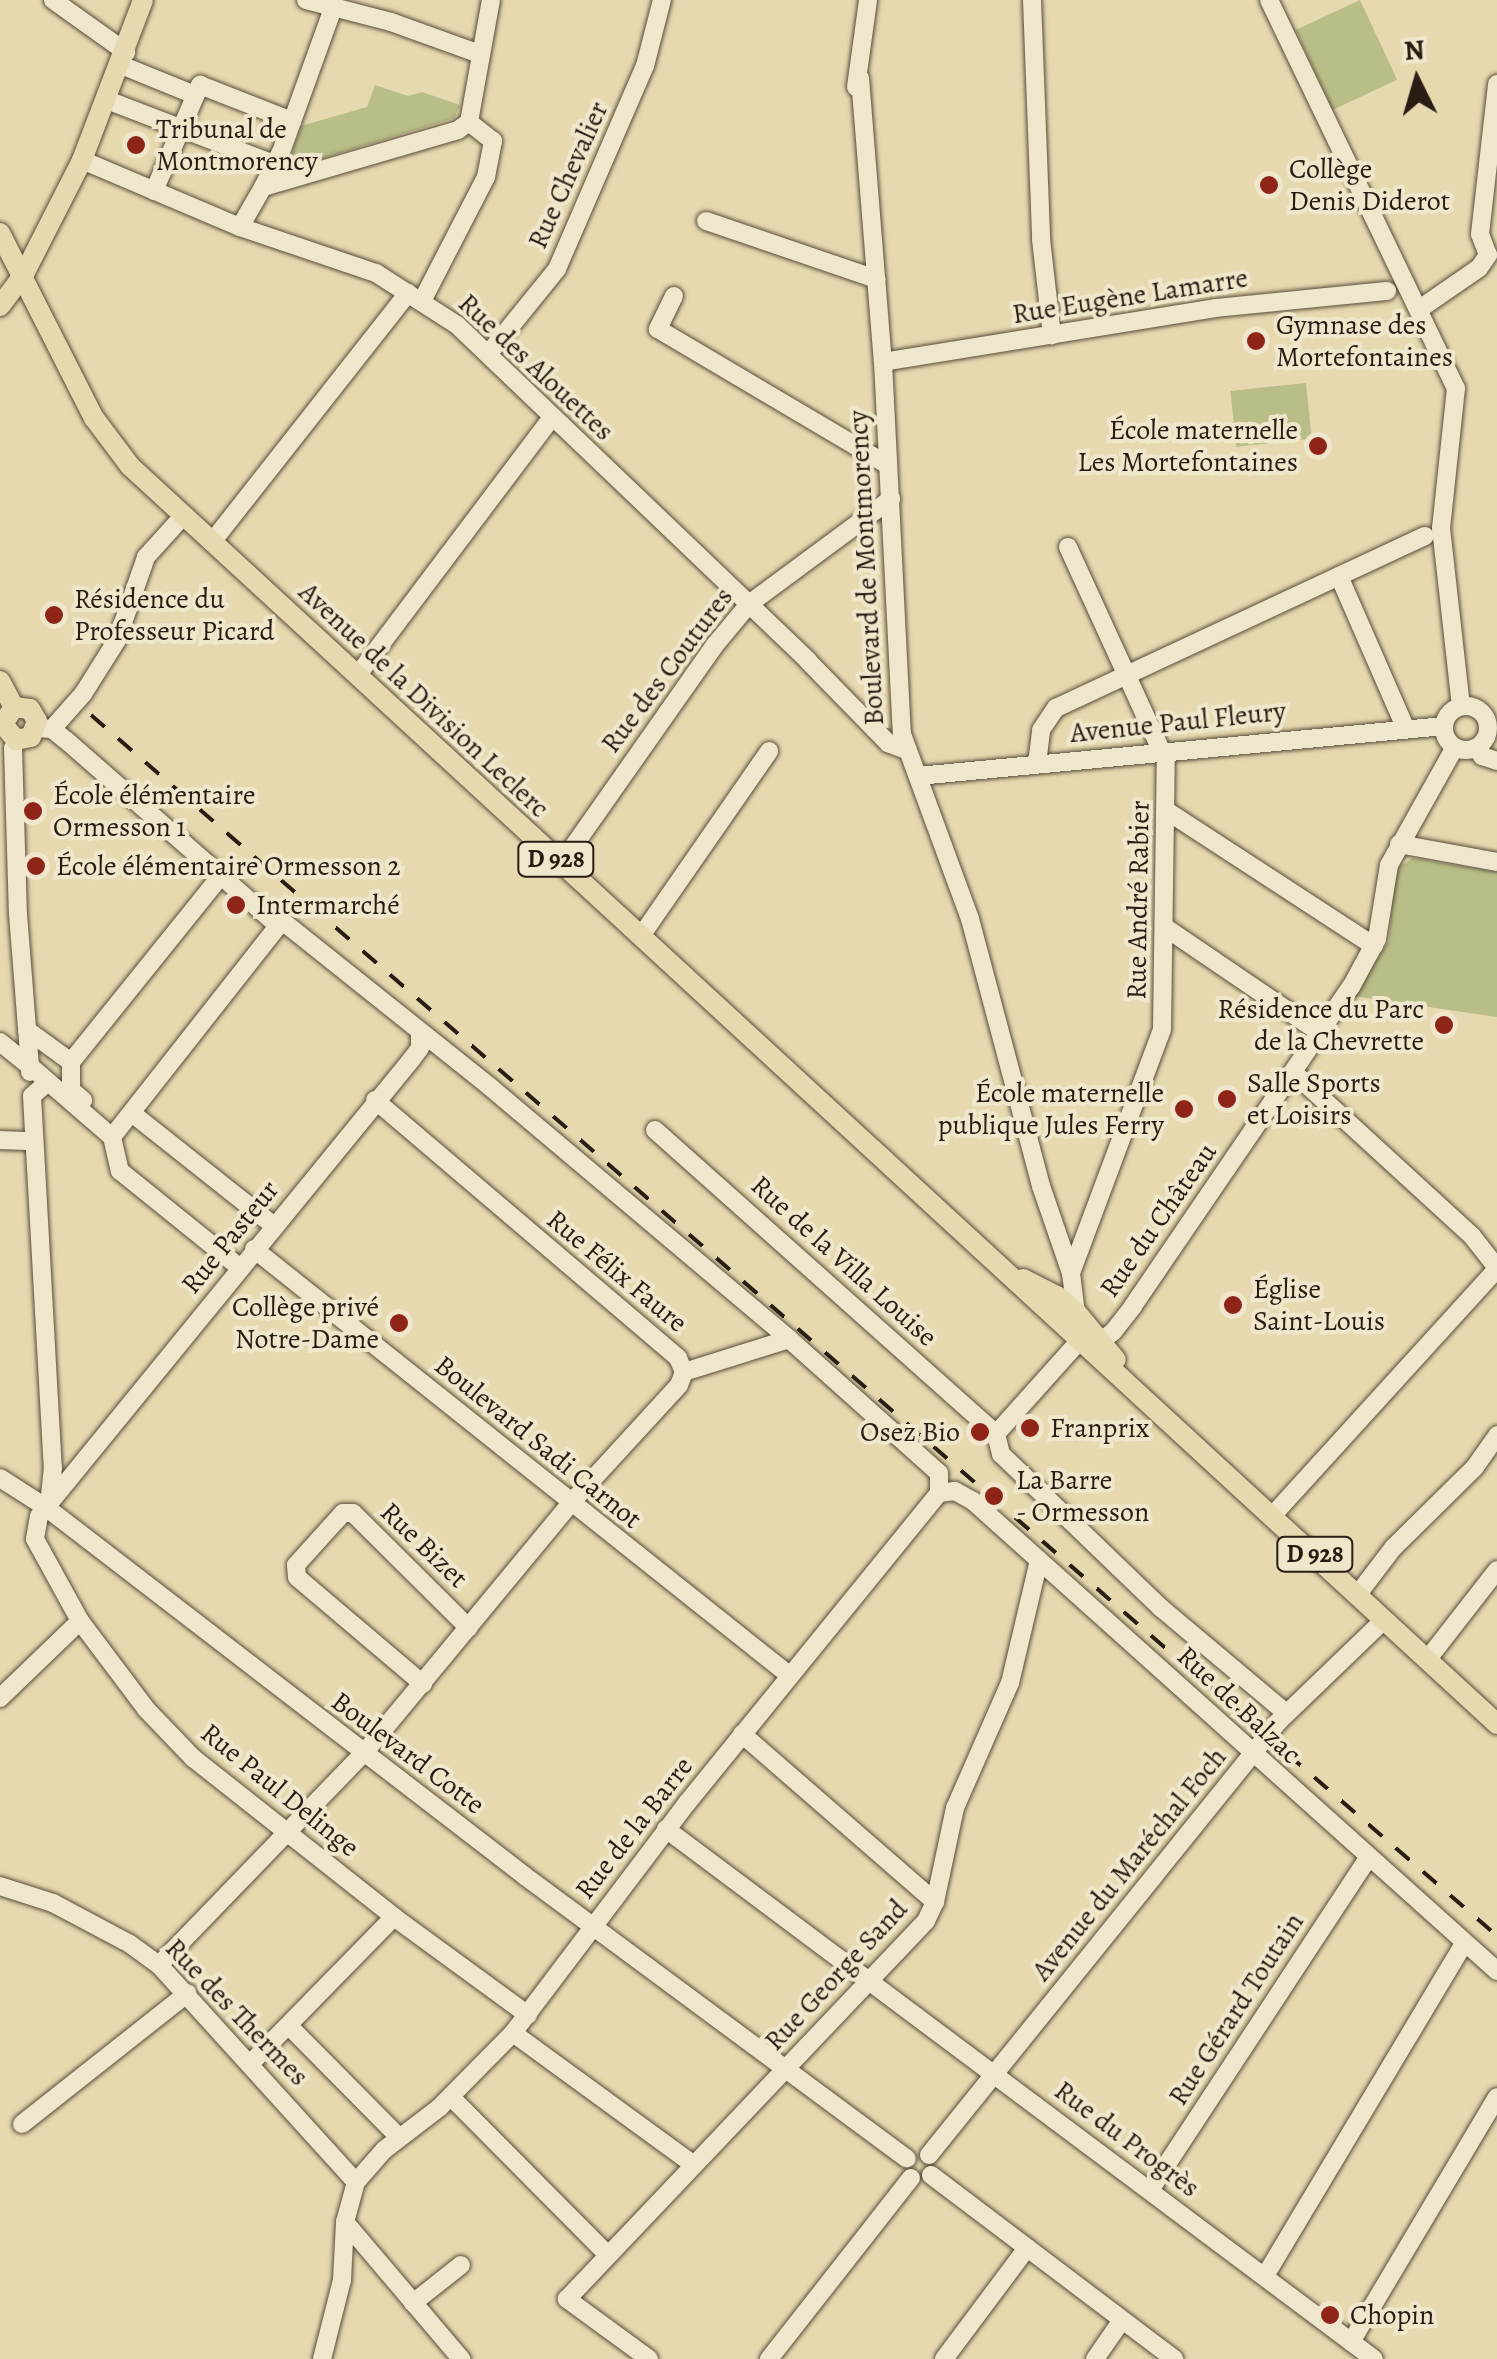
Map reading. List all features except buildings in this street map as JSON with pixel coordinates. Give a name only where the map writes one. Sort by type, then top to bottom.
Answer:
[{"type":"main road","points":[[0,306],[23,276],[82,160],[143,0]]},
{"type":"main road","name":"Avenue de la Division Leclerc","points":[[0,233],[105,438],[357,676],[1012,1274],[1059,1288],[1088,1334],[1138,1390],[1274,1515]]},
{"type":"main road","points":[[0,681],[14,707]]},
{"type":"main road","points":[[14,707],[32,710],[45,728],[10,747],[3,724],[14,707]]},
{"type":"main road","name":"D 928","points":[[1274,1515],[1497,1724]]},
{"type":"street","points":[[53,0],[123,58],[195,95]]},
{"type":"street","points":[[306,0],[390,22],[480,54]]},
{"type":"street","points":[[240,227],[255,192],[263,186],[458,130],[469,122],[491,0]]},
{"type":"street","name":"Rue Chevalier","points":[[488,353],[557,269],[645,66],[662,0]]},
{"type":"street","name":"Boulevard de Montmorency","points":[[868,0],[854,110],[862,136],[883,362],[896,666],[906,750],[970,919],[1040,1186],[1059,1288]]},
{"type":"street","points":[[1032,0],[1041,239],[1052,334]]},
{"type":"street","points":[[1269,0],[1421,308],[1456,388],[1441,528],[1461,706]]},
{"type":"street","points":[[263,186],[292,121],[328,5]]},
{"type":"street","points":[[1421,308],[1492,255],[1480,234],[1497,84]]},
{"type":"street","points":[[154,192],[200,85],[292,121]]},
{"type":"street","points":[[108,100],[274,164]]},
{"type":"street","points":[[212,542],[415,297],[486,177],[492,141],[486,132],[469,122]]},
{"type":"street","name":"Rue des Alouettes","points":[[82,160],[240,227],[376,274],[415,297],[488,353],[888,743],[906,750]]},
{"type":"street","points":[[706,221],[876,279]]},
{"type":"street","name":"Rue Eugène Lamarre","points":[[883,362],[1216,308],[1387,291]]},
{"type":"street","points":[[674,296],[658,328],[888,466]]},
{"type":"street","points":[[357,676],[552,417]]},
{"type":"street","name":"Rue des Coutures","points":[[561,864],[714,645],[749,604],[809,555],[891,500]]},
{"type":"street","points":[[184,516],[146,557],[117,640],[83,694],[45,728],[278,926]]},
{"type":"street","points":[[1037,764],[1046,717],[1056,708],[1425,536]]},
{"type":"street","points":[[1068,547],[1164,752]]},
{"type":"street","points":[[1339,576],[1405,727]]},
{"type":"street","points":[[1461,706],[1478,708],[1492,716],[1489,731],[1478,748],[1455,748],[1444,726],[1448,714],[1461,706]]},
{"type":"street","name":"Avenue Paul Fleury","points":[[918,776],[1444,726]]},
{"type":"street","name":"Rue Paul Delinge","points":[[10,747],[9,911],[28,1034],[53,1466],[47,1508],[38,1516],[35,1539],[80,1621],[146,1709],[193,1758],[394,1916],[528,2015]]},
{"type":"street","name":"Rue du Château","points":[[996,1434],[1088,1334],[1124,1318],[1293,1072],[1374,946],[1389,865],[1455,748]]},
{"type":"street","points":[[1478,748],[1482,756],[1497,761]]},
{"type":"street","points":[[641,936],[769,751]]},
{"type":"street","name":"Rue André Rabier","points":[[1059,1288],[1162,1029],[1168,811],[1164,752]]},
{"type":"street","points":[[1168,811],[1374,946]]},
{"type":"street","points":[[1399,844],[1497,862]]},
{"type":"street","points":[[32,1096],[48,1082],[220,877]]},
{"type":"street","points":[[116,1133],[278,926],[286,924],[490,1087],[789,1340],[939,1473],[940,1494]]},
{"type":"street","points":[[1166,928],[1319,1032]]},
{"type":"street","points":[[66,1058],[28,1034],[3,1045],[116,1133],[120,1170],[240,1268]]},
{"type":"street","name":"Rue Pasteur","points":[[47,1508],[420,1048],[420,1034]]},
{"type":"street","points":[[66,1058],[68,1094]]},
{"type":"street","points":[[1274,1515],[1497,1268],[1472,1236],[1293,1072]]},
{"type":"street","name":"Rue Félix Faure","points":[[159,1965],[364,1754],[570,1504],[667,1398],[684,1372],[678,1358],[375,1100]]},
{"type":"street","points":[[132,1114],[273,1226]]},
{"type":"street","name":"Rue de la Villa Louise","points":[[656,1130],[996,1434],[1001,1454],[1162,1608],[1286,1713]]},
{"type":"street","points":[[0,1140],[32,1141]]},
{"type":"street","name":"Boulevard Sadi Carnot","points":[[254,1250],[790,1675]]},
{"type":"street","points":[[684,1372],[789,1340]]},
{"type":"street","points":[[1358,1594],[1402,1539],[1475,1467],[1497,1435]]},
{"type":"street","points":[[53,1466],[76,1474]]},
{"type":"street","name":"Boulevard Cotte","points":[[0,1478],[47,1508],[364,1754],[787,2068],[909,2169]]},
{"type":"street","name":"Rue de Balzac","points":[[940,1494],[962,1494],[1039,1560],[1497,1972]]},
{"type":"street","name":"Rue de la Barre","points":[[356,2182],[399,2137],[451,2097],[514,2033],[666,1829],[940,1494]]},
{"type":"street","name":"Rue Bizet","points":[[423,1684],[297,1577],[296,1565],[344,1513],[352,1514],[469,1628]]},
{"type":"street","name":"Rue George Sand","points":[[649,2359],[566,2298],[926,1921],[936,1902],[955,1808],[1010,1684],[1039,1560]]},
{"type":"street","points":[[1427,1660],[1497,1570]]},
{"type":"street","name":"Avenue du Maréchal Foch","points":[[929,2155],[1286,1713],[1384,1620]]},
{"type":"street","points":[[0,1698],[80,1621]]},
{"type":"street","points":[[742,1734],[936,1902]]},
{"type":"street","name":"Rue du Progrès","points":[[666,1829],[1374,2359]]},
{"type":"street","name":"Rue Gérard Toutain","points":[[1150,2190],[1368,1858]]},
{"type":"street","name":"Rue des Thermes","points":[[0,1886],[53,1902],[130,1944],[159,1965],[356,2182]]},
{"type":"street","points":[[250,2064],[394,1916]]},
{"type":"street","points":[[1264,2276],[1464,1944]]},
{"type":"street","points":[[22,2124],[188,1993]]},
{"type":"street","points":[[289,2026],[399,2137]]},
{"type":"street","points":[[514,2033],[694,2166]]},
{"type":"street","points":[[451,2097],[608,2255]]},
{"type":"street","points":[[1350,2342],[1497,2097]]},
{"type":"street","points":[[769,2359],[909,2169],[917,2152],[929,2155],[934,2165],[931,2175],[924,2180],[909,2169]]},
{"type":"street","points":[[931,2175],[1174,2359]]},
{"type":"street","points":[[322,2359],[342,2280],[345,2222],[356,2182]]},
{"type":"street","points":[[345,2222],[461,2359]]},
{"type":"street","points":[[944,2359],[1027,2248]]},
{"type":"street","points":[[414,2304],[461,2265]]},
{"type":"street","points":[[1094,2359],[1122,2320]]},
{"type":"green space","points":[[1360,0],[1397,80],[1333,110],[1296,30]]},
{"type":"green space","points":[[375,85],[408,96],[422,92],[460,105],[455,118],[293,167],[289,162],[301,126],[367,107]]},
{"type":"green space","points":[[1306,383],[1312,439],[1236,447],[1230,391]]},
{"type":"green space","points":[[1413,858],[1497,872],[1497,1017],[1353,996],[1389,941],[1394,882],[1400,866]]},
{"type":"railway","points":[[91,715],[1497,1936]]},
{"type":"place","name":"Tribunal de Montmorency","points":[[136,145]]},
{"type":"place","name":"Collège Denis Diderot","points":[[1269,185]]},
{"type":"place","name":"Gymnase des Mortefontaines","points":[[1256,341]]},
{"type":"place","name":"École maternelle Les Mortefontaines","points":[[1318,446]]},
{"type":"place","name":"Résidence du Professeur Picard","points":[[54,615]]},
{"type":"place","name":"École élémentaire Ormesson 1","points":[[33,811]]},
{"type":"place","name":"École élémentaire Ormesson 2","points":[[36,866]]},
{"type":"place","name":"Intermarché","points":[[236,905]]},
{"type":"place","name":"Résidence du Parc de la Chevrette","points":[[1444,1025]]},
{"type":"place","name":"Salle Sports et Loisirs","points":[[1227,1099]]},
{"type":"place","name":"École maternelle publique Jules Ferry","points":[[1184,1109]]},
{"type":"place","name":"Église Saint-Louis","points":[[1233,1305]]},
{"type":"place","name":"Collège privé Notre-Dame","points":[[399,1323]]},
{"type":"place","name":"Franprix","points":[[1030,1428]]},
{"type":"place","name":"Osez Bio","points":[[980,1432]]},
{"type":"place","name":"La Barre - Ormesson","points":[[994,1496]]},
{"type":"place","name":"Chopin","points":[[1330,2315]]}]
